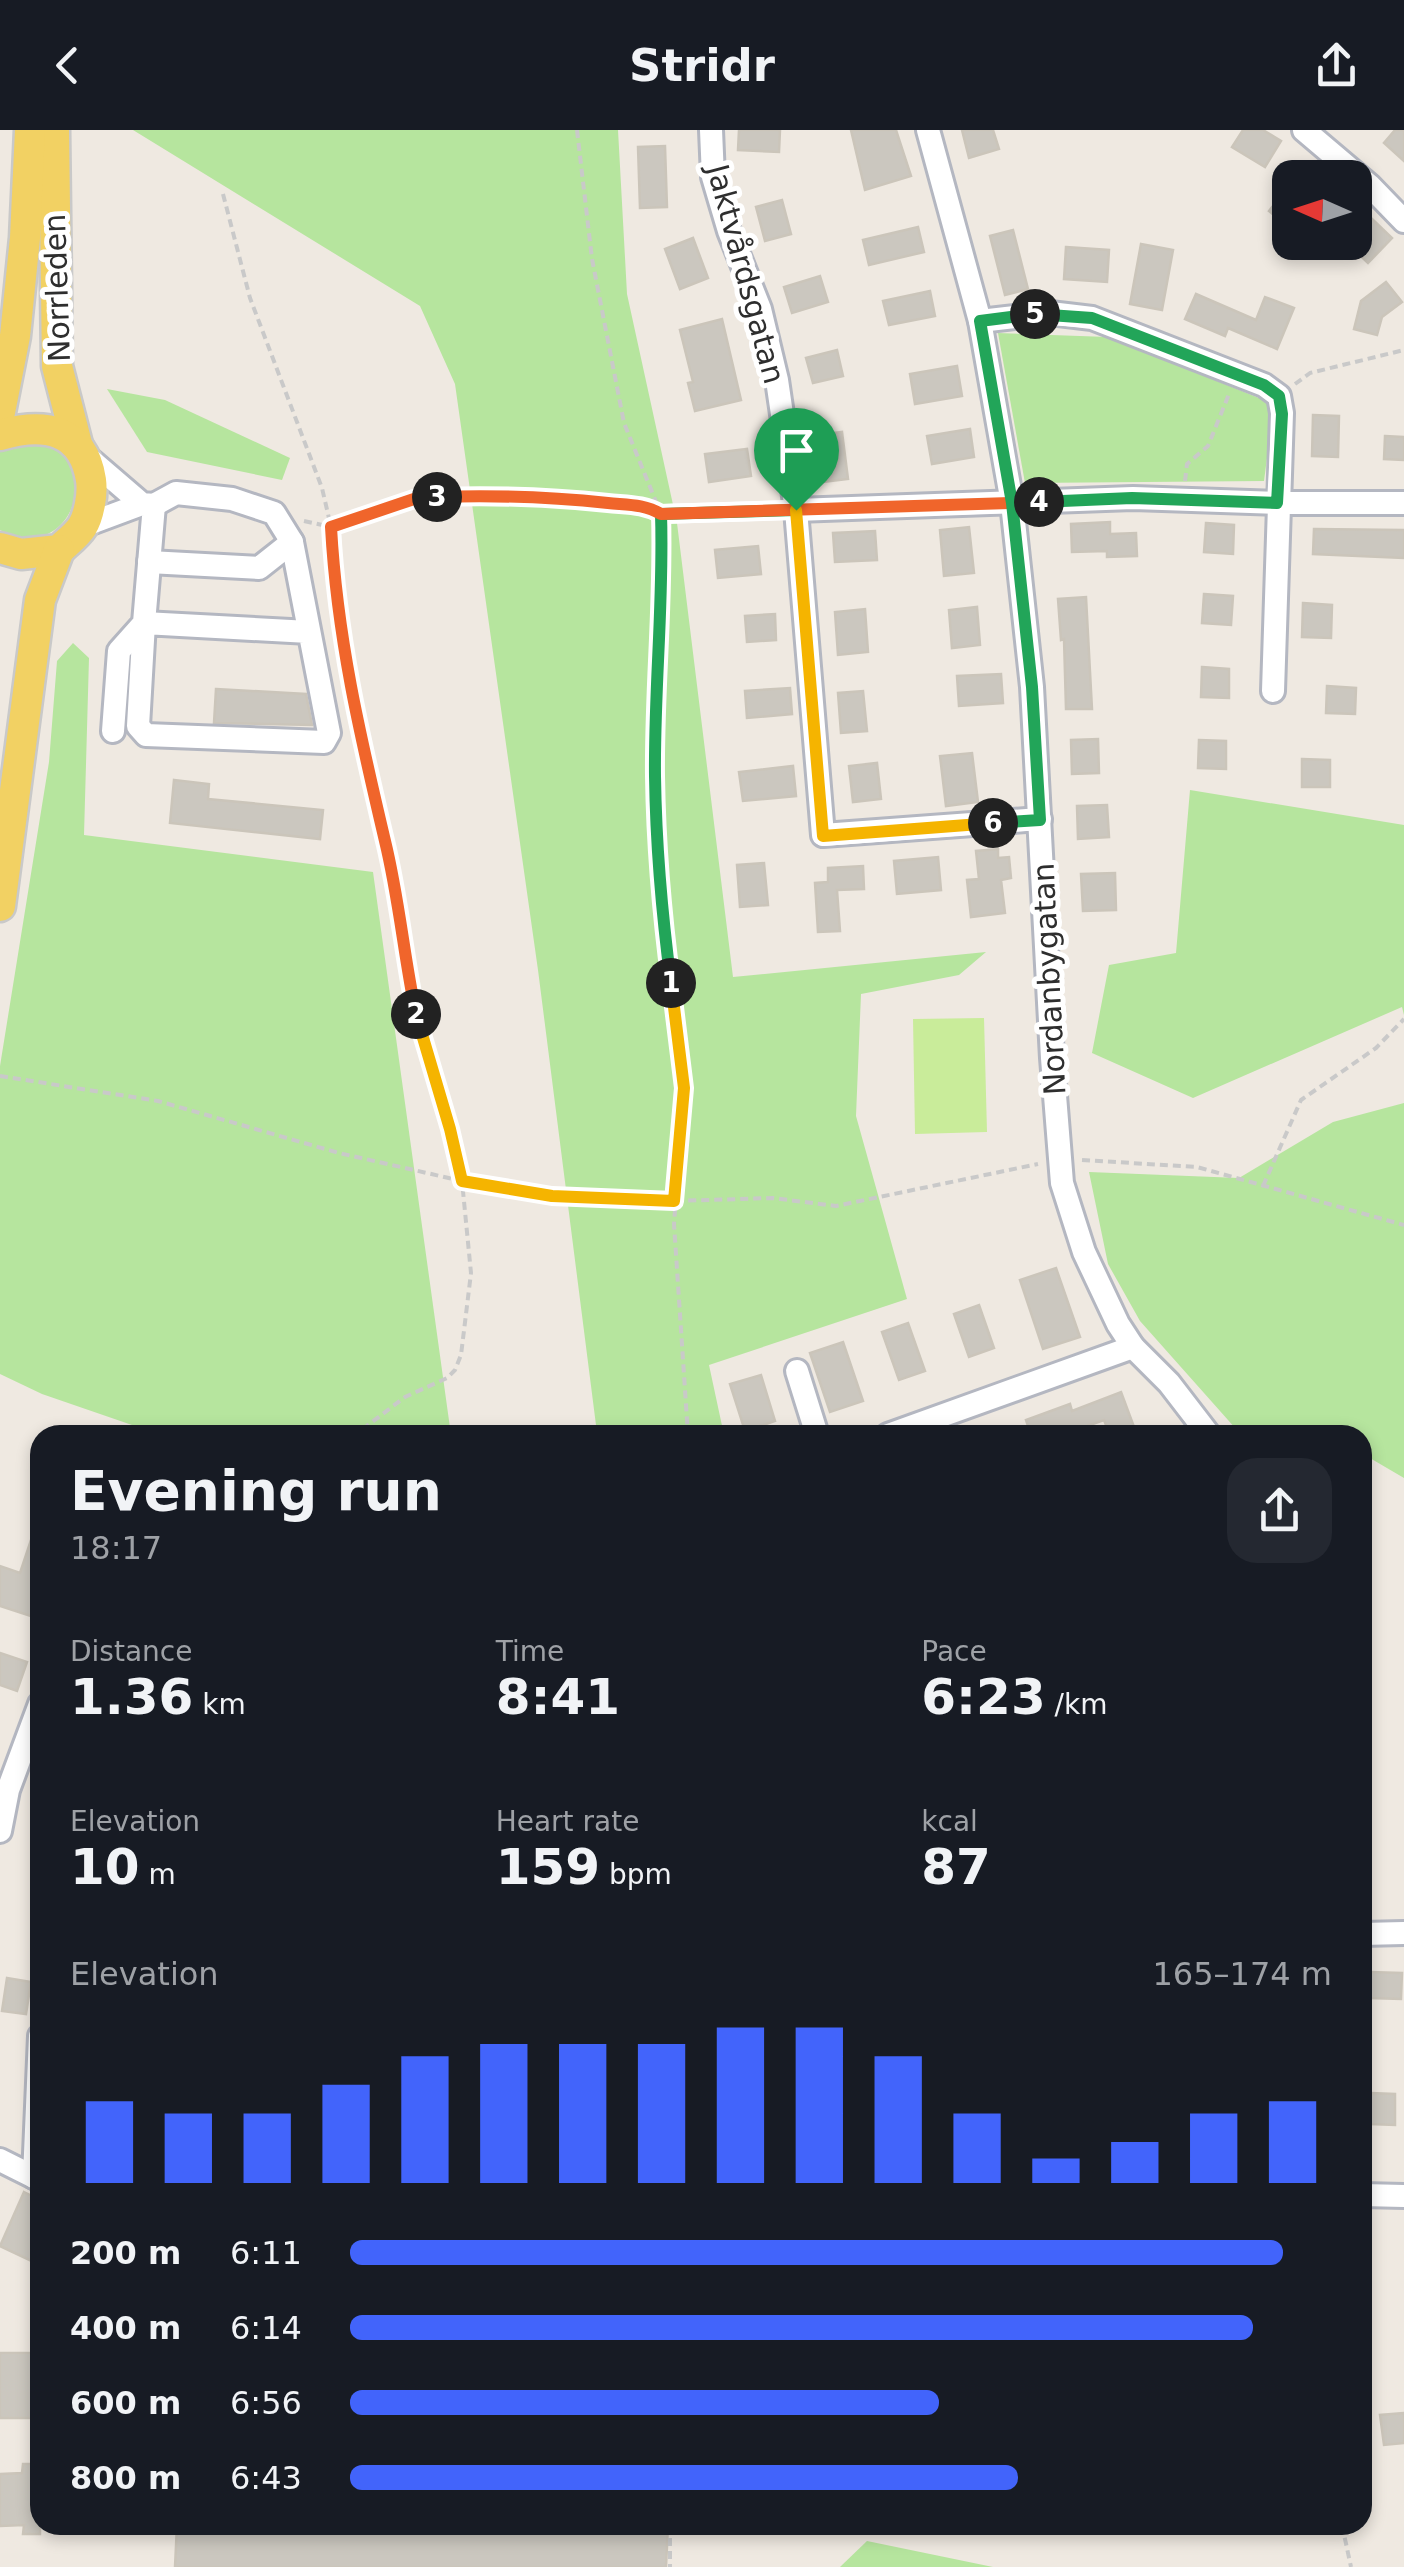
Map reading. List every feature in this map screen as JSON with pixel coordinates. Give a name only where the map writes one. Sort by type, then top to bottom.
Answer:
[{"type":"main road","name":"Norrleden","points":[[0,412],[19,297],[30,130]]},
{"type":"main road","name":"Norrleden","points":[[54,130],[56,366],[92,485],[83,526]]},
{"type":"main road","points":[[0,435],[32,428],[56,432],[81,450]]},
{"type":"main road","points":[[0,906],[40,600],[59,550],[83,526]]},
{"type":"main road","points":[[0,548],[21,554],[59,550]]},
{"type":"street","name":"Jaktvårdsgatan","points":[[712,130],[712,177],[728,231],[760,309],[777,380],[796,510],[823,836],[1040,820]]},
{"type":"street","name":"Nordanbygatan","points":[[928,130],[980,321],[1012,503],[1032,687],[1062,1182],[1084,1252],[1112,1313],[1134,1347],[1201,1425]]},
{"type":"street","points":[[1304,130],[1370,186],[1404,221]]},
{"type":"street","points":[[980,321],[1050,313],[1092,318],[1238,375],[1279,396],[1282,414],[1273,690]]},
{"type":"street","points":[[81,450],[148,505],[149,562],[138,726],[146,735],[324,742],[329,733],[292,542],[274,513],[232,499],[176,493],[148,505],[83,526]]},
{"type":"street","points":[[796,510],[1132,498],[1404,503]]},
{"type":"street","points":[[149,562],[259,568],[292,542]]},
{"type":"street","points":[[144,623],[309,632]]},
{"type":"street","points":[[113,731],[119,651],[144,623]]},
{"type":"street","points":[[916,1425],[1134,1347]]},
{"type":"street","points":[[797,1370],[814,1425]]},
{"type":"street","points":[[0,1831],[1,1805],[30,1731]]},
{"type":"street","points":[[1372,1934],[1404,1933]]},
{"type":"street","points":[[0,2160],[30,2175]]},
{"type":"street","points":[[1372,2196],[1404,2196]]},
{"type":"path","points":[[577,130],[592,259],[624,424],[661,514],[663,561],[655,774],[662,913],[684,1088],[674,1201],[687,1425]]},
{"type":"path","points":[[224,194],[250,298],[322,488],[331,527],[343,648],[369,784],[386,843],[422,1040],[462,1181],[470,1273],[461,1355],[455,1370],[386,1409],[368,1425]]},
{"type":"path","points":[[1279,396],[1310,374],[1404,350]]},
{"type":"path","points":[[1182,500],[1187,464],[1208,446],[1238,375]]},
{"type":"path","points":[[331,527],[414,499],[472,496],[645,505],[661,514],[796,510]]},
{"type":"path","points":[[1263,1186],[1301,1100],[1376,1048],[1404,1019]]},
{"type":"path","points":[[0,1076],[158,1102],[339,1153],[462,1181],[552,1196],[674,1201]]},
{"type":"path","points":[[670,2535],[670,2567]]},
{"type":"path","points":[[1344,2535],[1351,2567]]},
{"type":"green space","points":[[133,130],[618,130],[627,294],[677,523],[733,977],[986,952],[959,975],[861,994],[856,1116],[907,1299],[709,1365],[722,1425],[596,1425],[538,970],[455,384],[420,306]]},
{"type":"green space","points":[[998,333],[1108,337],[1274,404],[1264,481],[1025,483]]},
{"type":"green space","points":[[107,389],[165,400],[290,458],[282,480],[147,452]]},
{"type":"green space","points":[[12,443],[43,444],[62,453],[73,468],[76,487],[72,506],[63,523],[47,534],[26,538],[0,530],[0,450]]},
{"type":"green space","points":[[73,643],[89,658],[84,835],[373,872],[450,1425],[132,1425],[42,1394],[0,1374],[0,1066],[49,762],[57,661]]},
{"type":"green space","points":[[1190,790],[1404,825],[1404,1015],[1402,1007],[1193,1098],[1092,1053],[1109,965],[1176,953]]},
{"type":"green space","points":[[984,1018],[987,1132],[915,1134],[913,1019]]},
{"type":"green space","points":[[1404,1103],[1404,1478],[1372,1459],[1372,1425],[1232,1425],[1140,1321],[1108,1264],[1089,1172],[1239,1178],[1333,1122]]},
{"type":"green space","points":[[867,2541],[993,2567],[840,2567]]},
{"type":"building","points":[[739,130],[780,130],[779,152],[738,150]]},
{"type":"building","points":[[851,130],[896,130],[911,176],[865,190]]},
{"type":"building","points":[[962,130],[993,130],[999,149],[969,158]]},
{"type":"building","points":[[1243,130],[1263,130],[1281,141],[1265,167],[1232,147]]},
{"type":"building","points":[[1395,130],[1404,130],[1404,161],[1384,143]]},
{"type":"building","points":[[665,146],[667,207],[640,208],[638,147]]},
{"type":"building","points":[[782,200],[791,234],[765,241],[756,207]]},
{"type":"building","points":[[1372,219],[1392,238],[1372,259]]},
{"type":"building","points":[[918,227],[924,252],[869,265],[863,240]]},
{"type":"building","points":[[1013,230],[1028,289],[1005,295],[990,236]]},
{"type":"building","points":[[693,238],[708,278],[680,289],[665,249]]},
{"type":"building","points":[[1141,244],[1173,250],[1162,310],[1130,304]]},
{"type":"building","points":[[1066,247],[1109,250],[1107,282],[1064,279]]},
{"type":"building","points":[[820,276],[828,302],[792,313],[784,287]]},
{"type":"building","points":[[1386,282],[1402,302],[1382,317],[1377,335],[1354,329],[1361,301]]},
{"type":"building","points":[[930,291],[935,316],[889,325],[883,301]]},
{"type":"building","points":[[1196,294],[1256,320],[1265,297],[1294,308],[1277,349],[1228,328],[1225,336],[1185,319]]},
{"type":"building","points":[[722,319],[741,400],[695,411],[688,383],[693,382],[680,330]]},
{"type":"building","points":[[837,350],[843,376],[813,383],[806,358]]},
{"type":"building","points":[[957,366],[962,396],[915,404],[910,374]]},
{"type":"building","points":[[1313,415],[1339,416],[1338,457],[1312,456]]},
{"type":"building","points":[[970,429],[974,457],[932,464],[927,436]]},
{"type":"building","points":[[842,432],[848,479],[822,482],[817,435]]},
{"type":"building","points":[[1385,436],[1404,437],[1404,460],[1384,459]]},
{"type":"building","points":[[747,449],[751,476],[709,482],[705,454]]},
{"type":"building","points":[[1110,522],[1110,534],[1136,533],[1137,556],[1107,557],[1107,551],[1072,552],[1071,524]]},
{"type":"building","points":[[1206,523],[1234,525],[1233,554],[1204,552]]},
{"type":"building","points":[[969,527],[974,573],[944,576],[940,530]]},
{"type":"building","points":[[1314,529],[1404,530],[1404,558],[1313,554]]},
{"type":"building","points":[[875,531],[877,560],[835,562],[833,533]]},
{"type":"building","points":[[758,546],[761,574],[718,578],[715,550]]},
{"type":"building","points":[[1204,594],[1233,596],[1231,625],[1202,623]]},
{"type":"building","points":[[1086,597],[1092,709],[1066,709],[1064,639],[1061,640],[1058,599]]},
{"type":"building","points":[[1303,603],[1332,605],[1331,638],[1302,637]]},
{"type":"building","points":[[977,607],[980,645],[952,648],[949,610]]},
{"type":"building","points":[[865,609],[868,652],[838,655],[835,612]]},
{"type":"building","points":[[775,614],[776,640],[747,642],[745,616]]},
{"type":"building","points":[[1202,667],[1229,669],[1229,698],[1201,697]]},
{"type":"building","points":[[1001,674],[1003,703],[959,706],[957,676]]},
{"type":"building","points":[[1327,686],[1356,688],[1355,714],[1326,713]]},
{"type":"building","points":[[790,688],[792,714],[747,718],[745,691]]},
{"type":"building","points":[[216,689],[306,694],[312,725],[214,723]]},
{"type":"building","points":[[863,691],[867,731],[841,733],[838,693]]},
{"type":"building","points":[[1098,739],[1099,773],[1072,774],[1071,740]]},
{"type":"building","points":[[1199,740],[1226,741],[1226,769],[1198,768]]},
{"type":"building","points":[[972,753],[978,802],[946,806],[940,756]]},
{"type":"building","points":[[1302,759],[1330,760],[1330,787],[1302,787]]},
{"type":"building","points":[[877,763],[881,799],[853,802],[849,766]]},
{"type":"building","points":[[793,766],[796,796],[743,801],[739,772]]},
{"type":"building","points":[[174,780],[209,784],[208,799],[323,810],[320,839],[170,823]]},
{"type":"building","points":[[1107,805],[1109,837],[1078,839],[1077,806]]},
{"type":"building","points":[[998,849],[998,858],[1009,857],[1011,878],[1001,880],[1005,913],[971,917],[967,880],[979,879],[976,851]]},
{"type":"building","points":[[938,857],[941,890],[897,894],[894,861]]},
{"type":"building","points":[[764,863],[768,905],[740,907],[737,865]]},
{"type":"building","points":[[863,866],[864,889],[837,890],[840,931],[818,932],[815,883],[828,882],[828,868]]},
{"type":"building","points":[[1115,873],[1116,910],[1083,911],[1081,874]]},
{"type":"building","points":[[1056,1268],[1080,1337],[1043,1349],[1020,1280]]},
{"type":"building","points":[[979,1305],[994,1348],[969,1357],[954,1314]]},
{"type":"building","points":[[908,1323],[925,1371],[899,1380],[882,1332]]},
{"type":"building","points":[[843,1342],[863,1401],[830,1412],[810,1353]]},
{"type":"building","points":[[761,1375],[775,1421],[743,1425],[730,1384]]},
{"type":"building","points":[[1121,1392],[1133,1425],[1106,1425],[1104,1420],[1090,1425],[1028,1425],[1026,1420],[1070,1404],[1072,1411]]},
{"type":"building","points":[[30,1543],[30,1616],[0,1606],[0,1566],[20,1573]]},
{"type":"building","points":[[0,1653],[27,1662],[17,1691],[0,1685]]},
{"type":"building","points":[[1372,1972],[1402,1973],[1401,1999],[1372,1998]]},
{"type":"building","points":[[7,1978],[30,1982],[26,2014],[2,2011]]},
{"type":"building","points":[[1372,2093],[1395,2094],[1395,2125],[1372,2124]]},
{"type":"building","points":[[24,2192],[30,2195],[30,2260],[0,2246]]},
{"type":"building","points":[[0,2353],[30,2353],[30,2418],[0,2418]]},
{"type":"building","points":[[1404,2413],[1404,2443],[1384,2445],[1380,2415]]},
{"type":"building","points":[[23,2464],[30,2464],[30,2534],[23,2534],[24,2525],[0,2526],[0,2474],[22,2473]]},
{"type":"building","points":[[177,2535],[668,2535],[666,2567],[175,2567]]},
{"type":"route","points":[[796,510],[661,514],[663,561],[655,774],[662,913],[684,1088],[674,1201],[552,1196],[462,1181],[422,1040],[386,843],[369,784],[343,648],[331,527],[414,499],[492,495],[645,505],[661,514],[1012,503],[1132,498],[1277,503],[1282,414],[1279,396],[1264,385],[1092,318],[1050,313],[980,321],[1012,503],[1032,687],[1040,820],[823,836],[796,510]]}]
